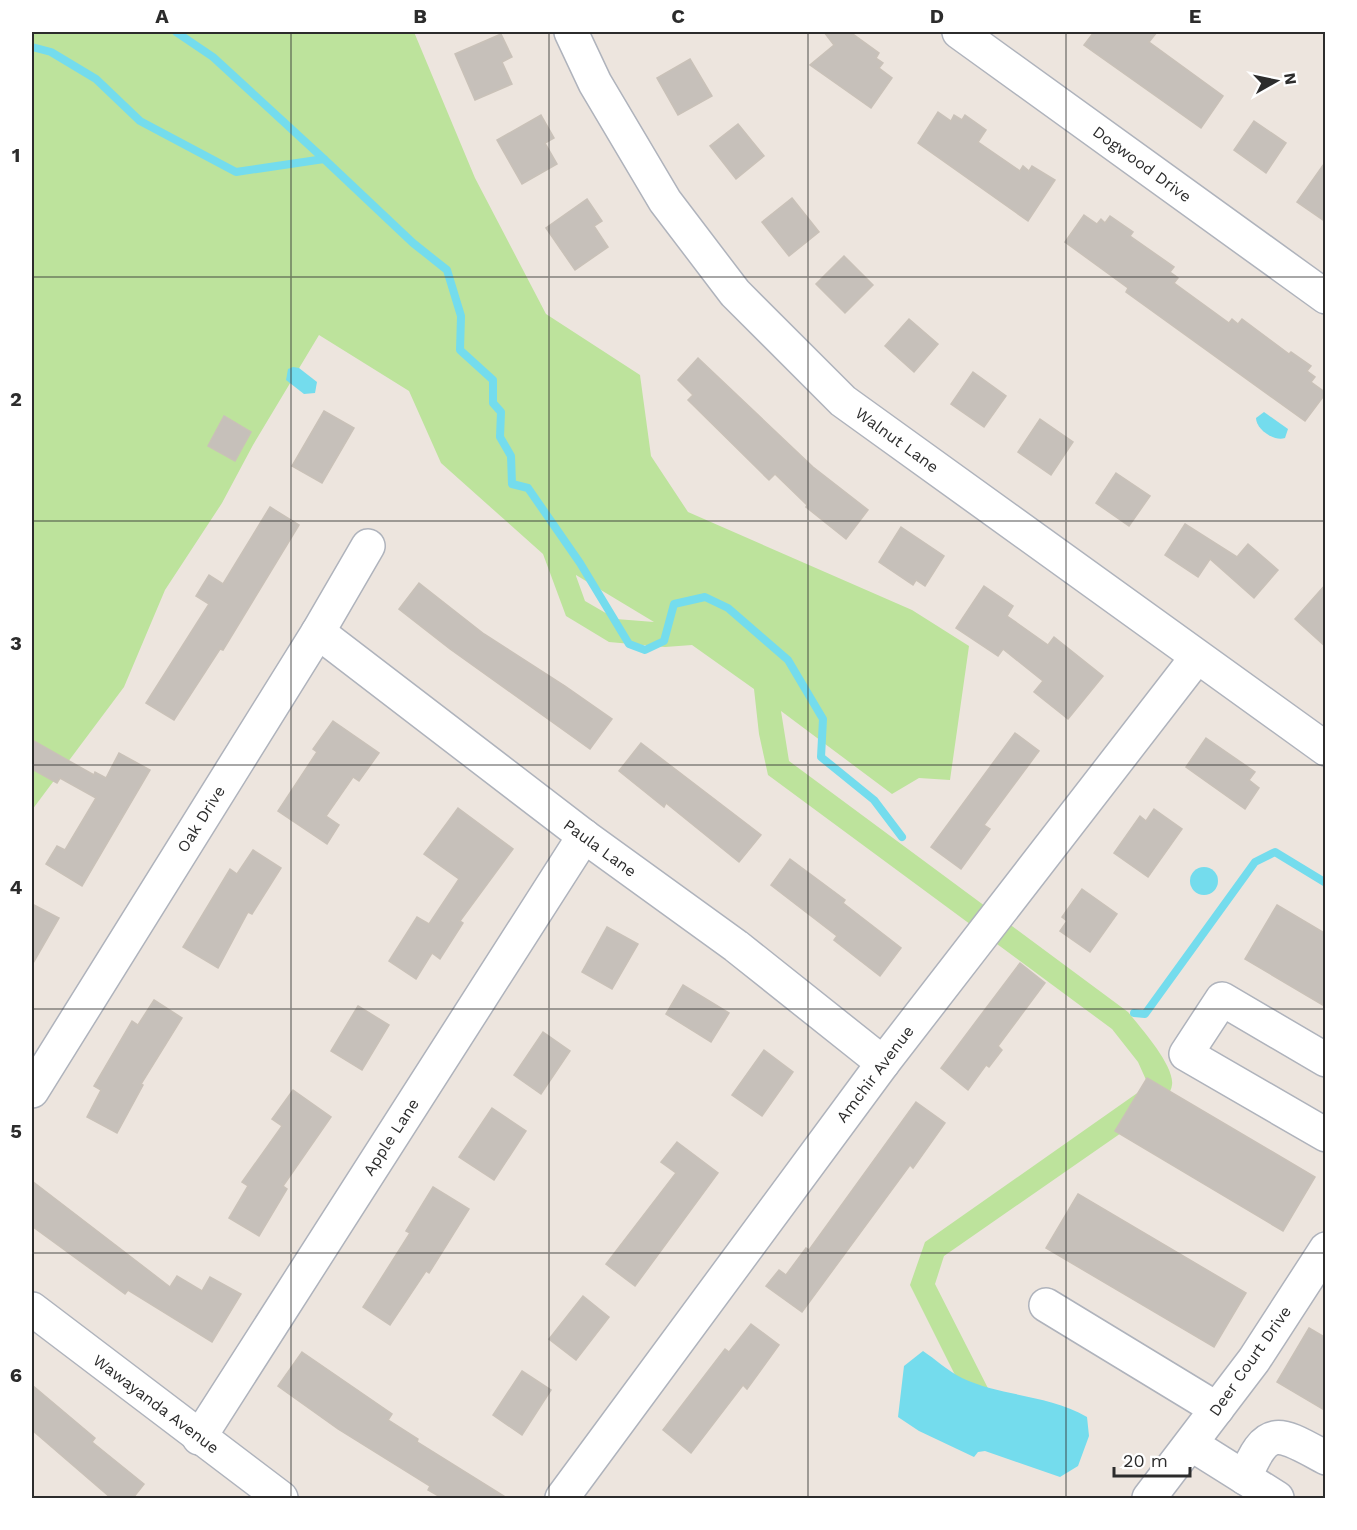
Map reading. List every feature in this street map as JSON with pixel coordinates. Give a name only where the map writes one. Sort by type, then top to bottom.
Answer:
[{"type":"street","name":"Walnut Lane","points":[[571,32],[595,83],[665,201],[735,293],[843,401],[1326,749]]},
{"type":"street","name":"Dogwood Drive","points":[[959,32],[1326,297]]},
{"type":"street","name":"Oak Drive","points":[[32,1091],[318,632],[368,546]]},
{"type":"street","name":"Paula Lane","points":[[318,632],[584,836],[736,946],[883,1063]]},
{"type":"street","name":"Amchir Avenue","points":[[562,1498],[883,1063],[1197,657]]},
{"type":"street","name":"Apple Lane","points":[[199,1438],[584,836]]},
{"type":"street","points":[[1326,1060],[1222,999],[1186,1054],[1326,1135]]},
{"type":"street","name":"Deer Court Drive","points":[[1149,1498],[1254,1360],[1326,1249]]},
{"type":"street","points":[[1046,1305],[1217,1409]]},
{"type":"street","name":"Wawayanda Avenue","points":[[32,1309],[281,1498]]},
{"type":"street","points":[[1245,1478],[1263,1443],[1273,1437],[1288,1437],[1326,1458]]},
{"type":"street","points":[[1191,1444],[1277,1498]]},
{"type":"green space","points":[[32,32],[414,32],[475,178],[546,314],[640,375],[651,456],[688,512],[912,610],[969,646],[950,780],[919,778],[892,794],[781,711],[789,761],[1128,1012],[1163,1058],[1172,1085],[1169,1094],[1160,1106],[944,1256],[935,1284],[996,1404],[975,1415],[910,1285],[925,1242],[1143,1089],[1147,1082],[1138,1062],[1112,1029],[768,775],[759,734],[754,689],[692,645],[665,647],[609,642],[566,616],[543,554],[441,463],[409,391],[319,335],[253,445],[222,503],[165,590],[124,687],[32,810]],"holes":[[[576,575],[654,622],[616,619],[585,601]]]},
{"type":"water","points":[[299,368],[317,382],[315,393],[304,394],[286,380],[288,369]]},
{"type":"water","points":[[1264,412],[1288,429],[1285,438],[1276,438],[1262,430],[1256,418]]},
{"type":"water","points":[[1204,867],[1214,871],[1218,881],[1214,891],[1204,895],[1194,891],[1190,881],[1194,871]]},
{"type":"water","points":[[923,1351],[962,1378],[993,1389],[1057,1404],[1087,1417],[1089,1436],[1078,1466],[1060,1477],[985,1451],[978,1452],[974,1457],[919,1431],[898,1417],[904,1366]]},
{"type":"building","points":[[824,32],[850,32],[879,53],[876,58],[883,63],[879,68],[892,78],[871,108],[810,65],[834,45]]},
{"type":"building","points":[[1094,32],[1157,32],[1149,42],[1223,96],[1201,128],[1084,45]]},
{"type":"building","points":[[501,34],[512,57],[502,62],[512,84],[475,100],[455,54]]},
{"type":"building","points":[[690,59],[712,96],[678,115],[657,78]]},
{"type":"building","points":[[938,112],[951,121],[954,115],[962,120],[965,115],[986,130],[978,142],[1020,171],[1023,166],[1029,171],[1032,166],[1055,180],[1028,221],[918,143]]},
{"type":"building","points":[[541,115],[554,138],[545,143],[557,164],[522,184],[497,140]]},
{"type":"building","points":[[1254,121],[1286,143],[1266,173],[1234,150]]},
{"type":"building","points":[[738,124],[764,156],[736,179],[710,146]]},
{"type":"building","points":[[1326,161],[1326,222],[1297,202]]},
{"type":"building","points":[[792,198],[819,232],[789,256],[762,222]]},
{"type":"building","points":[[587,199],[602,221],[594,226],[608,247],[575,270],[546,228]]},
{"type":"building","points":[[1084,215],[1097,224],[1101,219],[1105,223],[1110,216],[1133,232],[1130,236],[1174,267],[1170,272],[1178,278],[1174,283],[1229,323],[1232,319],[1238,324],[1242,319],[1289,354],[1291,352],[1311,366],[1307,371],[1315,377],[1311,382],[1326,393],[1305,421],[1126,292],[1128,288],[1065,242]]},
{"type":"building","points":[[844,256],[873,285],[845,313],[816,284]]},
{"type":"building","points":[[909,319],[938,344],[914,372],[885,346]]},
{"type":"building","points":[[698,358],[813,467],[868,510],[846,539],[806,507],[807,505],[775,474],[769,480],[688,400],[693,395],[678,380]]},
{"type":"building","points":[[973,372],[1006,396],[984,427],[951,404]]},
{"type":"building","points":[[324,411],[354,428],[322,483],[292,466]]},
{"type":"building","points":[[224,416],[251,432],[235,461],[208,446]]},
{"type":"building","points":[[1040,419],[1073,442],[1051,475],[1018,452]]},
{"type":"building","points":[[1116,473],[1150,496],[1129,526],[1096,503]]},
{"type":"building","points":[[270,507],[299,525],[223,650],[220,649],[174,720],[146,703],[209,604],[196,596],[209,575],[223,584]]},
{"type":"building","points":[[1185,524],[1237,557],[1248,544],[1278,570],[1254,598],[1210,559],[1198,577],[1165,555]]},
{"type":"building","points":[[901,527],[944,556],[925,586],[916,580],[913,585],[879,562]]},
{"type":"building","points":[[419,583],[484,634],[612,719],[590,749],[450,649],[399,609]]},
{"type":"building","points":[[1326,584],[1326,647],[1295,619]]},
{"type":"building","points":[[984,586],[1013,606],[1007,616],[1048,645],[1054,637],[1103,676],[1068,719],[1034,692],[1043,681],[1003,649],[998,656],[956,628]]},
{"type":"building","points":[[333,721],[379,753],[359,781],[353,777],[326,816],[339,825],[327,844],[278,811],[317,752],[313,749]]},
{"type":"building","points":[[1015,733],[1039,751],[984,825],[990,829],[961,869],[931,847]]},
{"type":"building","points":[[1206,738],[1255,772],[1249,780],[1259,788],[1245,809],[1186,767]]},
{"type":"building","points":[[32,740],[94,775],[95,772],[106,778],[119,753],[150,770],[82,886],[46,864],[57,846],[65,850],[96,798],[60,778],[57,783],[32,769]]},
{"type":"building","points":[[641,743],[761,835],[739,862],[666,803],[664,807],[619,771]]},
{"type":"building","points":[[458,808],[513,849],[460,921],[463,923],[440,959],[432,953],[416,979],[389,961],[417,917],[429,924],[459,879],[424,854]]},
{"type":"building","points":[[1154,809],[1182,829],[1148,877],[1114,853],[1140,816],[1146,821]]},
{"type":"building","points":[[253,850],[281,868],[252,914],[248,912],[218,968],[183,947],[230,869],[237,874]]},
{"type":"building","points":[[790,859],[845,900],[843,903],[901,948],[880,976],[834,940],[837,936],[771,885]]},
{"type":"building","points":[[1082,889],[1117,914],[1090,952],[1060,931],[1067,921],[1062,917]]},
{"type":"building","points":[[32,904],[59,918],[32,965]]},
{"type":"building","points":[[1277,905],[1326,934],[1326,1007],[1245,959]]},
{"type":"building","points":[[607,927],[638,944],[612,989],[582,972]]},
{"type":"building","points":[[1020,963],[1045,983],[998,1046],[1002,1050],[989,1067],[986,1065],[968,1090],[941,1068]]},
{"type":"building","points":[[683,985],[729,1013],[711,1042],[666,1014]]},
{"type":"building","points":[[154,1000],[182,1018],[141,1084],[143,1085],[117,1133],[87,1117],[101,1090],[94,1086],[132,1021],[138,1025]]},
{"type":"building","points":[[358,1006],[389,1025],[362,1070],[331,1051]]},
{"type":"building","points":[[543,1032],[570,1051],[541,1094],[514,1075]]},
{"type":"building","points":[[764,1050],[793,1072],[762,1116],[732,1095]]},
{"type":"building","points":[[1147,1078],[1315,1177],[1283,1231],[1115,1131]]},
{"type":"building","points":[[293,1090],[331,1117],[283,1186],[287,1189],[259,1236],[229,1218],[248,1186],[242,1182],[282,1126],[272,1119]]},
{"type":"building","points":[[916,1102],[945,1123],[913,1168],[910,1165],[802,1312],[766,1286],[779,1270],[786,1275],[806,1248],[809,1250]]},
{"type":"building","points":[[492,1108],[526,1131],[494,1180],[459,1157]]},
{"type":"building","points":[[677,1142],[718,1173],[635,1286],[606,1264],[676,1173],[661,1162]]},
{"type":"building","points":[[32,1181],[170,1287],[177,1276],[202,1291],[210,1277],[241,1294],[212,1342],[128,1290],[125,1294],[32,1226]]},
{"type":"building","points":[[433,1187],[469,1209],[429,1273],[426,1271],[390,1325],[363,1307],[410,1233],[406,1231]]},
{"type":"building","points":[[1078,1194],[1246,1293],[1214,1347],[1046,1248]]},
{"type":"building","points":[[583,1296],[609,1317],[576,1360],[549,1339]]},
{"type":"building","points":[[751,1324],[779,1345],[747,1389],[743,1385],[691,1453],[663,1430],[725,1349],[729,1352]]},
{"type":"building","points":[[1309,1328],[1326,1338],[1326,1411],[1277,1382]]},
{"type":"building","points":[[302,1352],[392,1414],[388,1420],[418,1439],[417,1442],[507,1498],[442,1498],[428,1490],[430,1486],[338,1429],[278,1386]]},
{"type":"building","points":[[522,1371],[551,1390],[522,1435],[493,1415]]},
{"type":"building","points":[[32,1385],[95,1438],[92,1442],[144,1484],[133,1498],[111,1498],[32,1430]]},
{"type":"waterway","points":[[176,32],[213,57],[324,159]]},
{"type":"waterway","points":[[32,47],[51,52],[96,79],[140,121],[236,172],[324,159],[413,243],[447,270],[461,316],[460,350],[493,380],[493,403],[501,412],[500,437],[511,456],[512,484],[528,488],[580,563],[629,644],[645,650],[664,641],[674,604],[705,597],[728,608],[788,660],[823,719],[821,757],[874,800],[902,837]]},
{"type":"waterway","points":[[1134,1013],[1145,1014],[1255,862],[1275,852],[1326,883]]}]
